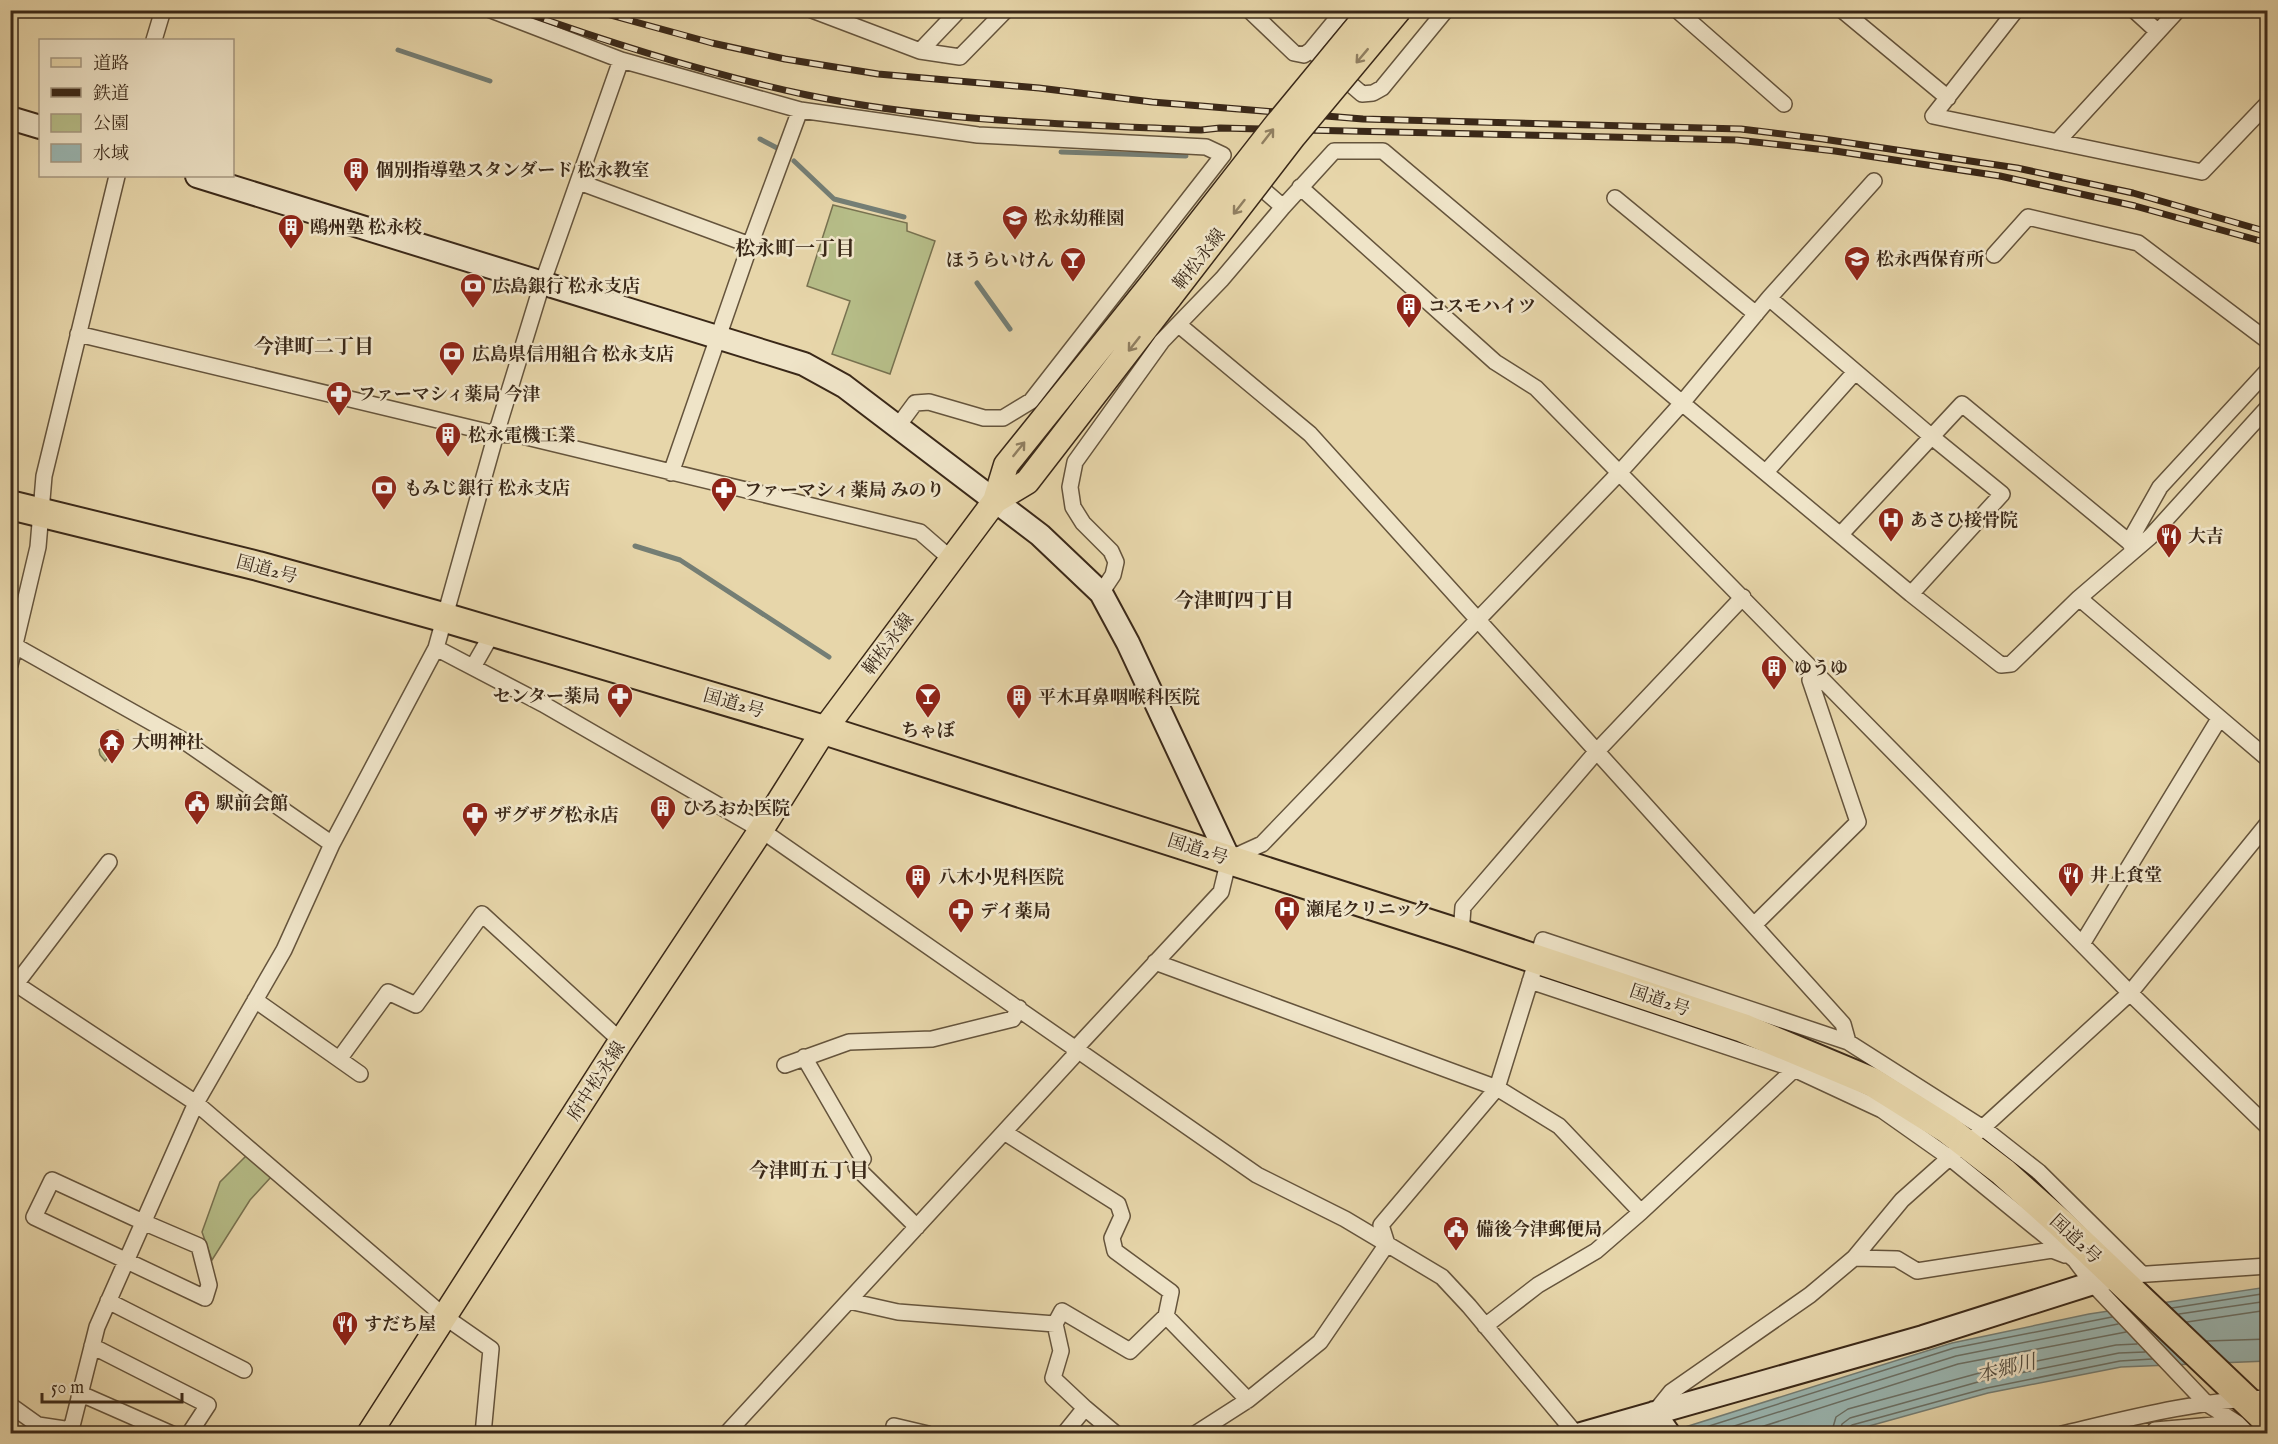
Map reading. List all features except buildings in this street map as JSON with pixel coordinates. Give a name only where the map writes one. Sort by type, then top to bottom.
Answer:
[{"type":"highway","name":"国道2号","points":[[10,505],[258,566],[446,618],[824,730],[1461,934],[1534,970],[1743,1028],[1872,1082],[1947,1130],[2003,1172],[2249,1406],[2268,1421]]},
{"type":"main road","name":"鞆松永線","points":[[824,730],[995,501],[1027,482],[1276,125],[1371,10]]},
{"type":"main road","name":"鞆松永線","points":[[1162,289],[1399,10]]},
{"type":"main road","name":"府中松永線","points":[[369,1434],[824,730]]},
{"type":"street","points":[[154,39],[163,10]]},
{"type":"street","points":[[491,10],[621,60],[800,111],[978,135],[1206,147],[1224,155],[1282,207]]},
{"type":"street","points":[[812,10],[921,51],[960,57],[1006,10]]},
{"type":"street","points":[[921,51],[959,10]]},
{"type":"street","points":[[1249,10],[1294,53],[1304,55],[1311,50],[1344,10]]},
{"type":"street","points":[[1311,50],[1362,94],[1373,93],[1382,88],[1446,10]]},
{"type":"street","points":[[1677,10],[1784,104]]},
{"type":"street","points":[[1842,10],[1948,98]]},
{"type":"street","points":[[2134,10],[2158,32]]},
{"type":"street","points":[[2057,142],[2178,10]]},
{"type":"street","points":[[2011,12],[1933,116],[2202,172],[2268,103]]},
{"type":"street","points":[[10,1405],[38,1425],[71,1432],[97,1327],[196,1103],[285,950],[332,844],[436,648],[496,434],[542,284],[621,60]]},
{"type":"street","points":[[671,473],[750,245],[800,111]]},
{"type":"street","points":[[10,118],[39,127]]},
{"type":"street","points":[[1101,593],[1113,574],[1116,562],[1111,551],[1083,523],[1073,507],[1070,487],[1075,462],[1162,341],[1222,279],[1282,207],[1334,151],[1383,151],[1911,594],[2001,665],[2011,664],[2132,546],[2150,537],[2268,407]]},
{"type":"street","points":[[898,426],[915,404],[929,402],[984,418],[1003,418],[1031,401],[1224,155]]},
{"type":"street","points":[[10,665],[13,643],[38,548],[44,476],[117,177]]},
{"type":"street","points":[[200,177],[542,284],[718,336],[804,364],[844,386],[1047,541],[1101,593],[1128,643],[1229,859],[1221,892],[1076,1048],[1073,1057],[726,1434]]},
{"type":"street","points":[[1229,859],[1262,844],[1620,472],[1682,403],[1769,298],[1874,181]]},
{"type":"street","points":[[579,182],[750,245]]},
{"type":"street","points":[[1300,187],[1495,362],[1536,388],[2082,945],[2268,1127]]},
{"type":"street","points":[[1615,198],[1756,314]]},
{"type":"street","points":[[1994,255],[2028,218],[2138,243],[2268,341]]},
{"type":"street","points":[[1769,298],[2002,494],[1911,594]]},
{"type":"street","points":[[1179,325],[1310,435],[1843,1024],[1848,1042]]},
{"type":"street","points":[[78,334],[496,434],[518,435],[920,532],[951,559]]},
{"type":"street","points":[[2132,546],[2160,487],[2268,370]]},
{"type":"street","points":[[1766,472],[1855,372]]},
{"type":"street","points":[[1841,534],[1962,404],[2132,546]]},
{"type":"street","points":[[1461,934],[1463,907],[1598,751],[1743,597]]},
{"type":"street","points":[[2079,598],[2268,759]]},
{"type":"street","points":[[473,667],[493,632]]},
{"type":"street","points":[[13,643],[181,739],[332,844]]},
{"type":"street","points":[[436,648],[543,704],[761,830],[1257,1174],[1345,1219],[1442,1276],[1576,1434]]},
{"type":"street","points":[[1754,925],[1858,822],[1810,680],[1815,671]]},
{"type":"street","points":[[2082,945],[2219,719]]},
{"type":"street","points":[[1980,1130],[2130,993],[2268,823]]},
{"type":"street","points":[[109,862],[13,982],[196,1103],[445,1317],[491,1349],[483,1434]]},
{"type":"street","points":[[340,1059],[388,992],[416,1005],[482,914],[621,1041]]},
{"type":"street","points":[[1387,1244],[1381,1226],[1497,1088],[1543,940],[1827,1039],[1848,1042],[1980,1130],[2039,1172],[2207,1404]]},
{"type":"street","points":[[1155,962],[1497,1088],[1559,1126],[1641,1212]]},
{"type":"street","points":[[1534,970],[1798,1066],[1882,1110],[1953,1154],[2075,1260],[2120,1281]]},
{"type":"street","points":[[255,1000],[360,1074]]},
{"type":"street","points":[[785,1065],[849,1042],[932,1039],[1013,1019],[1019,1008]]},
{"type":"street","points":[[1827,1039],[1843,1024]]},
{"type":"street","points":[[804,1057],[863,1160],[856,1167],[917,1227]]},
{"type":"street","points":[[1485,1326],[1538,1285],[1596,1251],[1798,1066]]},
{"type":"street","points":[[1004,1132],[1118,1204],[1122,1216],[1112,1238],[1115,1251],[1171,1292],[1166,1316],[1130,1351],[1062,1311],[1055,1324],[1061,1351],[1053,1378],[1116,1434]]},
{"type":"street","points":[[1581,1434],[1654,1413],[1679,1398],[1854,1258],[1902,1200],[1953,1154]]},
{"type":"street","points":[[52,1180],[199,1246],[209,1285],[205,1298],[127,1261],[34,1217],[52,1180]]},
{"type":"street","points":[[1195,1434],[1248,1400],[1320,1342],[1387,1244]]},
{"type":"street","points":[[1854,1258],[1897,1259],[1917,1271],[2052,1250],[2120,1281]]},
{"type":"street","points":[[1679,1398],[1923,1336],[2120,1281],[2268,1266]]},
{"type":"street","points":[[108,1301],[244,1370]]},
{"type":"street","points":[[849,1301],[898,1312],[1055,1324]]},
{"type":"street","points":[[1166,1316],[1248,1400]]},
{"type":"street","points":[[92,1346],[208,1405],[189,1434]]},
{"type":"street","points":[[79,1397],[88,1397],[172,1434]]},
{"type":"street","points":[[2207,1404],[2249,1406]]},
{"type":"street","points":[[2062,1434],[2152,1413],[2207,1404],[2249,1406]]},
{"type":"street","points":[[2152,1413],[2155,1432],[2249,1406]]},
{"type":"street","points":[[2248,1434],[2249,1406]]},
{"type":"street","points":[[1064,1434],[1085,1408]]},
{"type":"street","points":[[1654,1413],[1669,1434]]},
{"type":"street","points":[[894,1426],[928,1434]]},
{"type":"green space","points":[[833,205],[907,223],[907,231],[935,241],[890,374],[832,354],[850,301],[807,286]]},
{"type":"green space","points":[[114,730],[118,730],[119,734],[114,742],[117,747],[105,761],[99,750]]},
{"type":"green space","points":[[247,1155],[271,1177],[250,1200],[212,1260],[202,1232],[220,1182]]},
{"type":"water","name":"本郷川","points":[[2267,1287],[2267,1361],[2121,1367],[1988,1393],[1844,1433],[1663,1434],[1952,1343],[2089,1314]]},
{"type":"waterway","points":[[398,50],[490,81]]},
{"type":"waterway","points":[[760,139],[779,149]]},
{"type":"waterway","points":[[1061,152],[1186,156]]},
{"type":"waterway","points":[[794,161],[834,199],[904,217]]},
{"type":"waterway","points":[[977,283],[1010,329]]},
{"type":"waterway","points":[[635,546],[680,560],[829,657]]},
{"type":"railway","points":[[518,10],[589,35],[733,78],[807,95],[904,111],[1003,120],[1201,130],[1220,128],[1737,140],[1835,151],[2000,176],[2135,206],[2268,243]]},
{"type":"railway","points":[[592,10],[712,43],[785,59],[878,74],[1039,88],[1152,102],[1363,119],[1741,129],[1823,139],[2017,168],[2133,193],[2268,232]]},
{"type":"place","name":"個別指導塾スタンダード 松永教室","points":[[356,193]]},
{"type":"place","name":"松永幼稚園","points":[[1015,241]]},
{"type":"place","name":"鴎州塾 松永校","points":[[291,250]]},
{"type":"place","name":"松永西保育所","points":[[1857,282]]},
{"type":"place","name":"ほうらいけん","points":[[1073,283]]},
{"type":"place","name":"広島銀行 松永支店","points":[[473,309]]},
{"type":"place","name":"コスモハイツ","points":[[1409,329]]},
{"type":"place","name":"広島県信用組合 松永支店","points":[[452,377]]},
{"type":"place","name":"ファーマシィ薬局 今津","points":[[339,417]]},
{"type":"place","name":"松永電機工業","points":[[448,458]]},
{"type":"place","name":"もみじ銀行 松永支店","points":[[384,511]]},
{"type":"place","name":"ファーマシィ薬局 みのり","points":[[724,513]]},
{"type":"place","name":"あさひ接骨院","points":[[1891,543]]},
{"type":"place","name":"大吉","points":[[2169,559]]},
{"type":"place","name":"ゆうゆ","points":[[1774,691]]},
{"type":"place","name":"センター薬局","points":[[620,719]]},
{"type":"place","name":"ちゃぼ","points":[[928,719]]},
{"type":"place","name":"平木耳鼻咽喉科医院","points":[[1019,720]]},
{"type":"place","name":"大明神社","points":[[112,765]]},
{"type":"place","name":"駅前会館","points":[[197,826]]},
{"type":"place","name":"ひろおか医院","points":[[663,831]]},
{"type":"place","name":"ザグザグ松永店","points":[[475,838]]},
{"type":"place","name":"井上食堂","points":[[2071,898]]},
{"type":"place","name":"八木小児科医院","points":[[918,900]]},
{"type":"place","name":"瀬尾クリニック","points":[[1287,932]]},
{"type":"place","name":"デイ薬局","points":[[961,934]]},
{"type":"place","name":"備後今津郵便局","points":[[1456,1252]]},
{"type":"place","name":"すだち屋","points":[[345,1347]]},
{"type":"district","name":"松永町一丁目","points":[[795,248]]},
{"type":"district","name":"今津町二丁目","points":[[314,346]]},
{"type":"district","name":"今津町四丁目","points":[[1234,600]]},
{"type":"district","name":"今津町五丁目","points":[[809,1170]]}]
